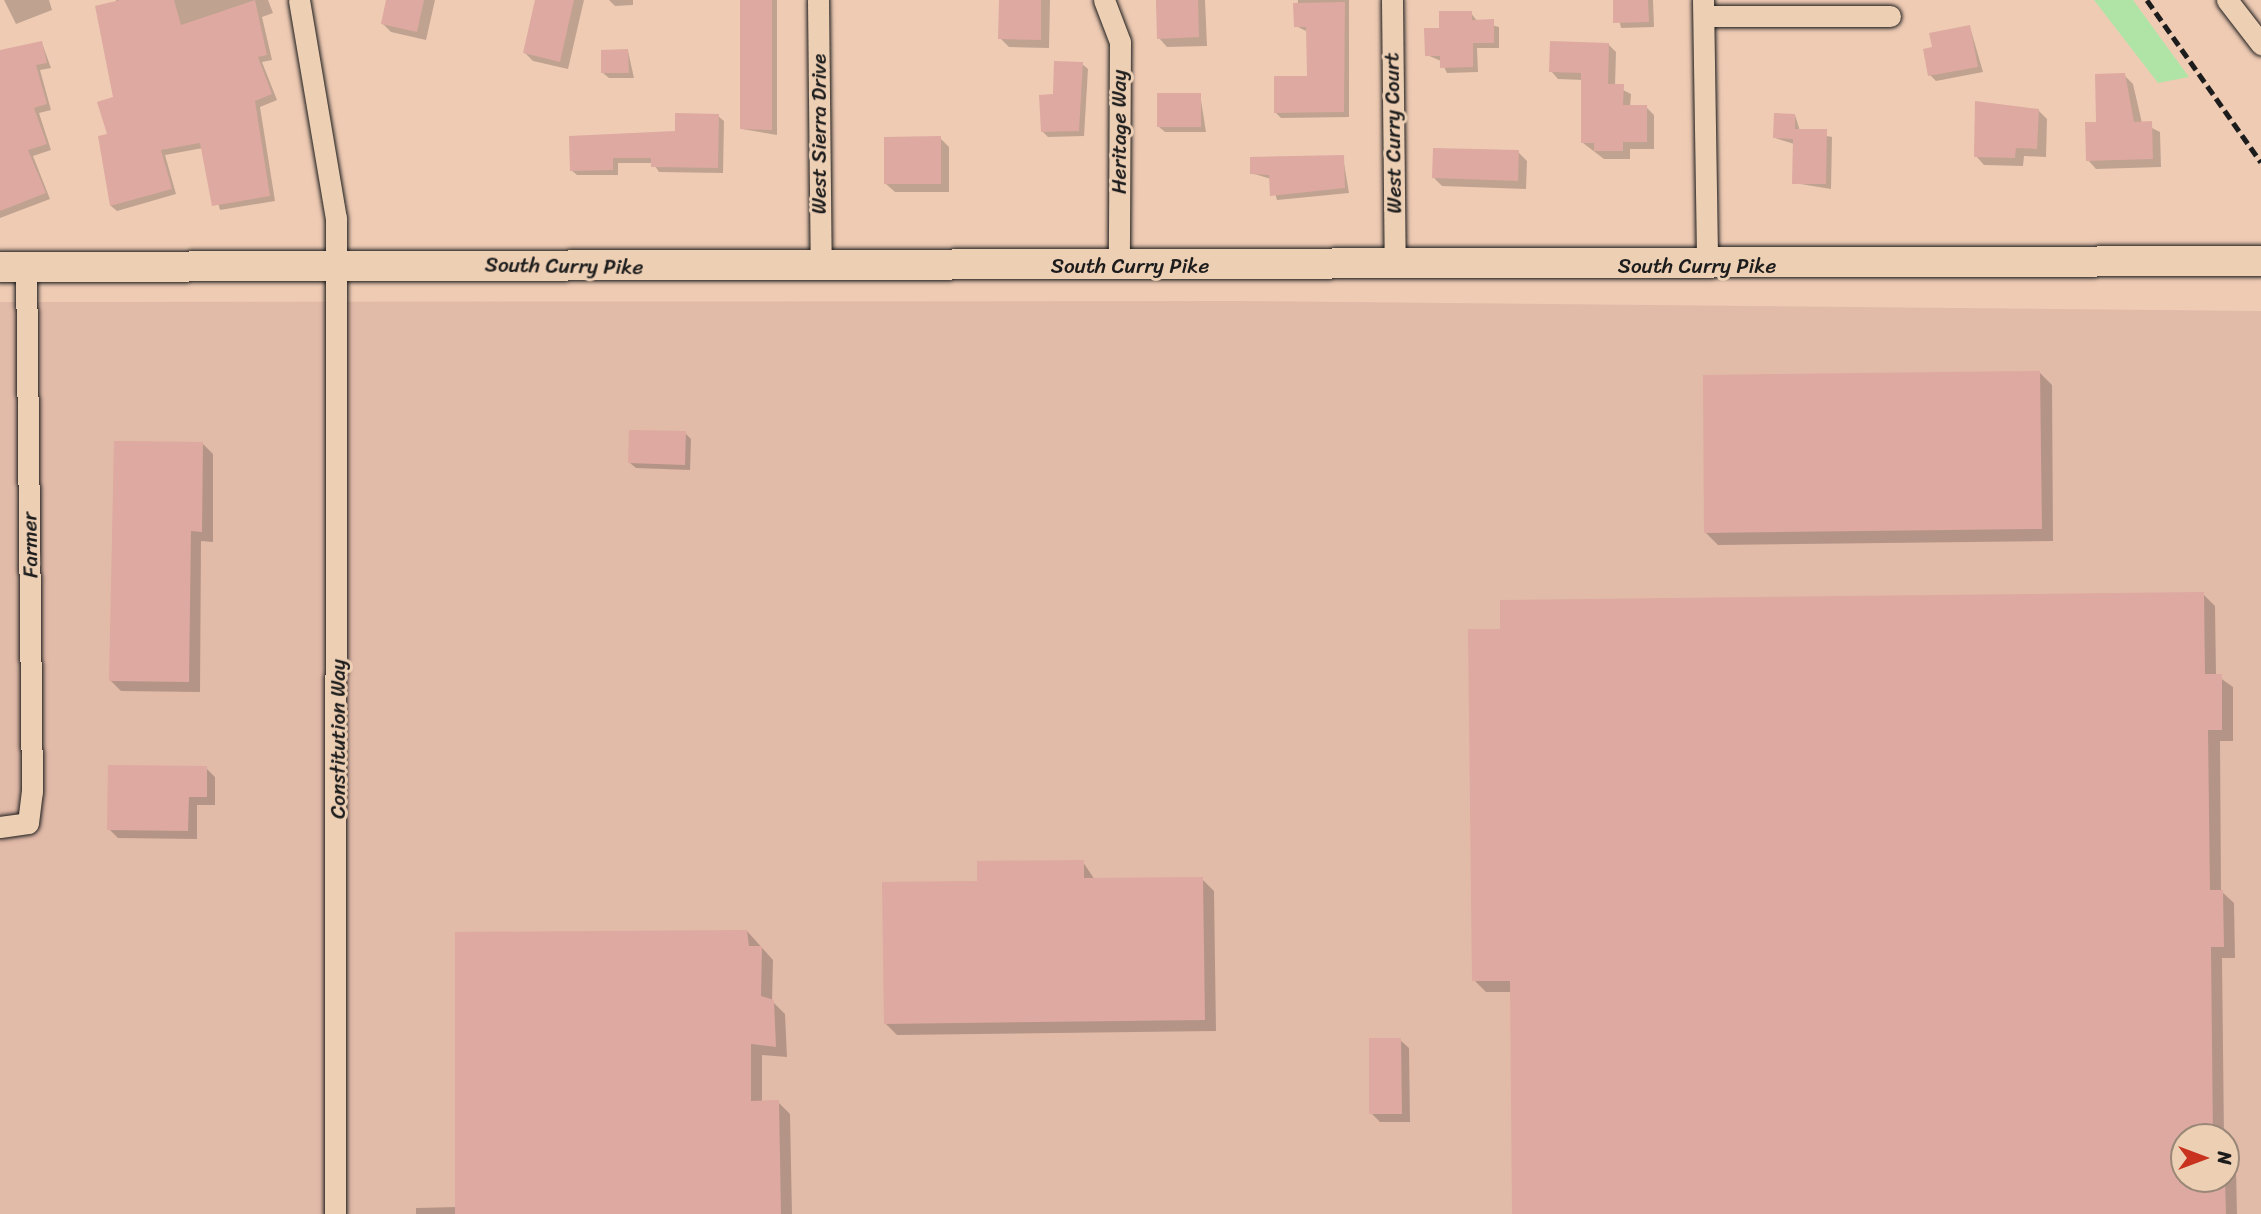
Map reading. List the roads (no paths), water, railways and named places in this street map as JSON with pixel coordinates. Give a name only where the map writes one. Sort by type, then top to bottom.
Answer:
[{"type":"main road","name":"South Curry Pike","points":[[13,267],[337,264],[821,268],[1707,267],[2261,261]]},
{"type":"street","name":"Constitution Way","points":[[299,0],[305,61],[330,162],[337,264],[335,1214]]},
{"type":"street","name":"West Sierra Drive","points":[[818,0],[821,268]]},
{"type":"street","name":"Heritage Way","points":[[1104,0],[1120,42],[1119,266]]},
{"type":"street","name":"West Curry Court","points":[[1392,0],[1395,266]]},
{"type":"street","points":[[2227,0],[2261,44]]},
{"type":"street","points":[[1707,267],[1703,8],[1890,16]]},
{"type":"street","name":"Farmer","points":[[0,827],[27,823],[13,267]]},
{"type":"railway","points":[[2147,0],[2261,162]]}]
